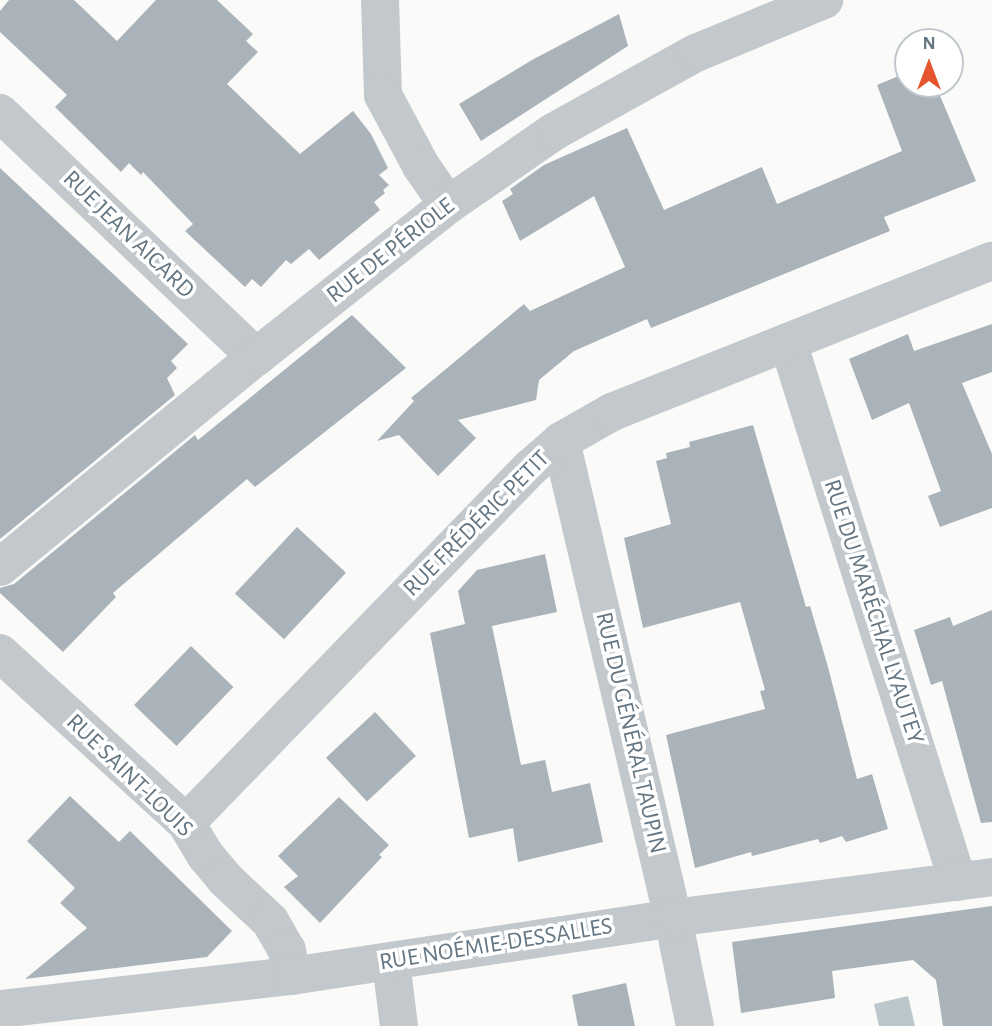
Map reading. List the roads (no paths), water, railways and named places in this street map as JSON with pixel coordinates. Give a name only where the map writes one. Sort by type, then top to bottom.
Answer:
[{"type":"street","points":[[380,0],[383,95],[421,166],[448,205]]},
{"type":"street","name":"RUE DE PÉRIOLE","points":[[0,567],[256,357],[448,205],[555,131],[696,53],[824,0]]},
{"type":"street","name":"RUE JEAN AICARD","points":[[0,113],[256,357]]},
{"type":"street","name":"RUE FRÉDÉRIC PETIT","points":[[186,824],[529,469],[561,441],[611,412],[992,261]]},
{"type":"street","name":"RUE DU MARÉCHAL LYAUTEY","points":[[788,342],[975,879]]},
{"type":"street","name":"RUE DU GÉNÉRAL TAUPIN","points":[[561,441],[673,918],[695,1026]]},
{"type":"street","name":"RUE SAINT-LOUIS","points":[[0,653],[186,824],[206,856],[270,922],[287,950],[291,976]]},
{"type":"street","name":"RUE NOÉMIE-DESSALLES","points":[[0,1009],[291,976],[673,918],[975,879]]},
{"type":"street","points":[[391,962],[399,1026]]}]
